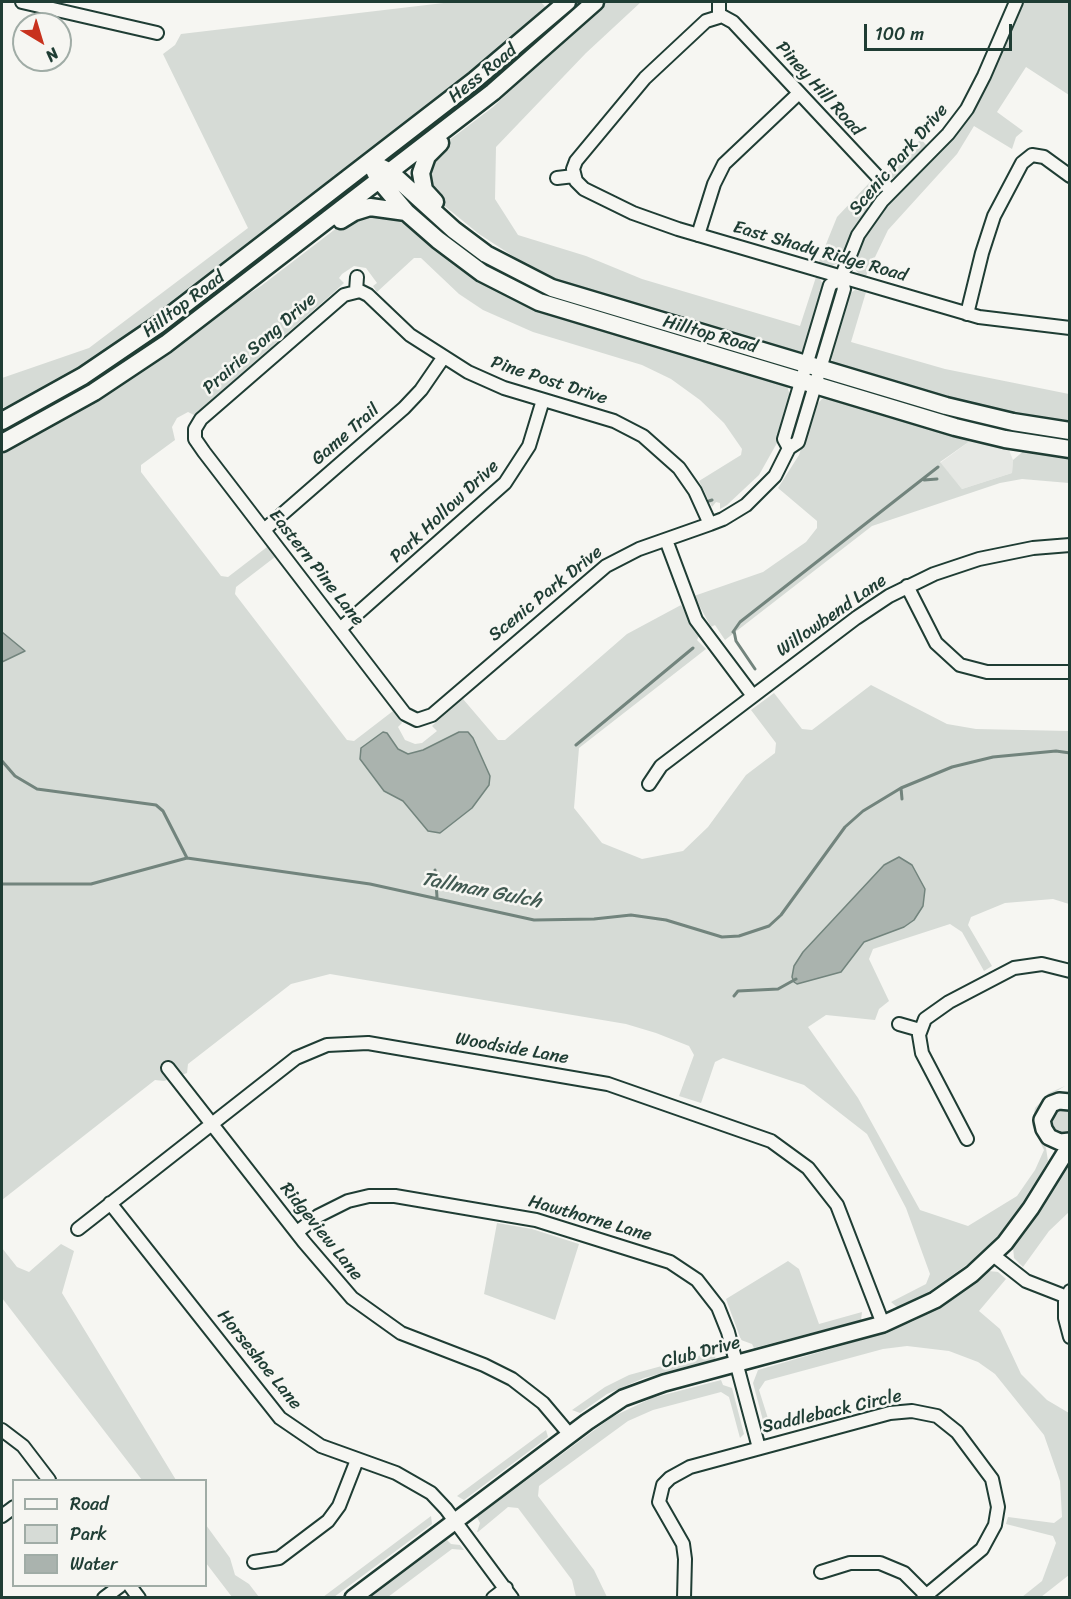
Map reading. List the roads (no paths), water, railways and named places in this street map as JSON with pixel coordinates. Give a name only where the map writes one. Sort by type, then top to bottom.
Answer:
[{"type":"main road","name":"Hess Road","points":[[370,162],[507,55],[567,2]]},
{"type":"main road","name":"Hess Road","points":[[384,176],[493,92],[595,2]]},
{"type":"main road","points":[[486,254],[476,238],[428,196],[422,183],[421,173],[424,162],[432,149],[487,108],[493,92]]},
{"type":"main road","name":"Hilltop Road","points":[[2,421],[63,388],[130,345],[370,162],[384,176],[486,254],[520,274],[560,291],[968,412],[1070,431]]},
{"type":"main road","name":"Hilltop Road","points":[[384,176],[406,212],[478,271],[539,303],[969,431],[1070,449]]},
{"type":"main road","name":"Hilltop Road","points":[[2,443],[56,414],[128,370],[384,176]]},
{"type":"main road","points":[[247,282],[264,280],[350,213],[375,207],[406,212]]},
{"type":"street","points":[[22,2],[157,33]]},
{"type":"street","points":[[557,178],[574,176],[576,161],[643,80],[706,21],[719,16],[719,2]]},
{"type":"street","name":"Scenic Park Drive","points":[[417,725],[432,715],[598,571],[626,555],[737,512],[757,496],[775,476],[789,448],[798,442],[830,285],[841,278],[863,225],[891,191],[948,134],[967,109],[1016,2]]},
{"type":"street","name":"Piney Hill Road","points":[[719,16],[733,22],[891,191]]},
{"type":"street","points":[[699,235],[714,184],[724,164],[799,93]]},
{"type":"street","points":[[967,314],[994,216],[1031,149],[1070,176]]},
{"type":"street","name":"East Shady Ridge Road","points":[[574,176],[580,186],[614,205],[699,235],[967,314],[1006,322],[1070,328]]},
{"type":"street","points":[[356,291],[357,277]]},
{"type":"street","name":"Pine Post Drive","points":[[356,291],[368,295],[402,329],[443,358],[481,379],[614,421],[647,439],[679,468],[710,524]]},
{"type":"street","name":"Prairie Song Drive","points":[[189,431],[344,295],[356,291]]},
{"type":"street","name":"Game Trail","points":[[264,530],[407,405],[443,358]]},
{"type":"street","name":"Park Hollow Drive","points":[[340,629],[508,481],[529,446],[543,400]]},
{"type":"street","name":"Eastern Pine Lane","points":[[189,431],[405,714],[417,725]]},
{"type":"street","points":[[666,540],[693,614],[753,696]]},
{"type":"street","name":"Willowbend Lane","points":[[649,784],[661,766],[856,618],[907,586],[979,559],[1021,550],[1070,545]]},
{"type":"street","points":[[907,586],[936,643],[960,665],[987,672],[1070,672]]},
{"type":"street","points":[[967,1139],[922,1053],[919,1042],[920,1030],[930,1014],[1014,968],[1042,964],[1070,971]]},
{"type":"street","points":[[899,1024],[920,1030]]},
{"type":"street","name":"Woodside Lane","points":[[78,1229],[296,1058],[315,1049],[340,1044],[384,1046],[614,1086],[764,1137],[800,1160],[826,1188],[842,1214],[883,1324]]},
{"type":"street","name":"Ridgeview Lane","points":[[168,1068],[347,1294],[375,1317],[409,1336],[484,1365],[512,1379],[543,1403],[570,1435]]},
{"type":"street","points":[[1054,1167],[1053,1147],[1042,1120],[1045,1111],[1063,1102],[1070,1091]]},
{"type":"street","points":[[1049,1137],[1070,1143]]},
{"type":"street","name":"Club Drive","points":[[353,1598],[570,1435],[629,1395],[883,1324],[935,1300],[972,1274],[993,1255],[1021,1223],[1070,1143]]},
{"type":"street","name":"Hawthorne Lane","points":[[297,1232],[333,1208],[360,1198],[405,1197],[515,1216],[569,1229],[661,1258],[690,1274],[718,1307],[759,1448]]},
{"type":"street","name":"Horseshoe Lane","points":[[110,1203],[275,1412],[314,1443],[418,1484],[435,1497],[509,1593]]},
{"type":"street","points":[[993,1255],[1026,1281],[1068,1294],[1065,1318],[1070,1337]]},
{"type":"street","name":"Saddleback Circle","points":[[684,1598],[686,1559],[683,1544],[653,1493],[670,1478],[690,1467],[903,1411],[932,1414],[952,1426],[992,1479],[998,1499],[997,1520],[989,1539],[978,1554],[924,1596]]},
{"type":"street","points":[[2,1430],[23,1446],[48,1479]]},
{"type":"street","points":[[254,1562],[279,1558],[328,1521],[339,1506],[357,1460]]},
{"type":"street","points":[[821,1572],[850,1563],[886,1564],[904,1573],[924,1596]]},
{"type":"street","points":[[104,1598],[119,1587]]},
{"type":"street","points":[[493,1598],[509,1593]]},
{"type":"water","points":[[2,632],[25,651],[2,662]]},
{"type":"water","points":[[383,732],[387,733],[398,749],[408,754],[423,750],[459,732],[468,732],[490,776],[489,785],[472,808],[440,833],[428,831],[403,801],[384,791],[360,759],[361,748]]},
{"type":"water","points":[[899,857],[912,865],[925,889],[923,906],[914,920],[904,927],[864,942],[841,972],[797,984],[794,982],[792,977],[794,966],[803,952],[884,865]]},
{"type":"waterway","points":[[733,632],[740,622],[938,467]]},
{"type":"waterway","points":[[924,480],[937,479]]},
{"type":"waterway","points":[[734,631],[736,641],[755,669]]},
{"type":"waterway","points":[[576,745],[693,648]]},
{"type":"waterway","name":"Tallman Gulch","points":[[2,884],[91,884],[187,858],[370,884],[534,920],[594,919],[631,915],[666,920],[722,937],[739,936],[769,926],[781,915],[845,827],[863,811],[901,788],[952,767],[993,757],[1056,751],[1070,753]]},
{"type":"waterway","points":[[2,761],[15,776],[37,789],[156,805],[163,811],[187,858]]},
{"type":"waterway","points":[[901,788],[902,799]]},
{"type":"waterway","points":[[435,870],[437,897]]},
{"type":"waterway","points":[[734,996],[738,991],[778,989],[796,979]]}]
